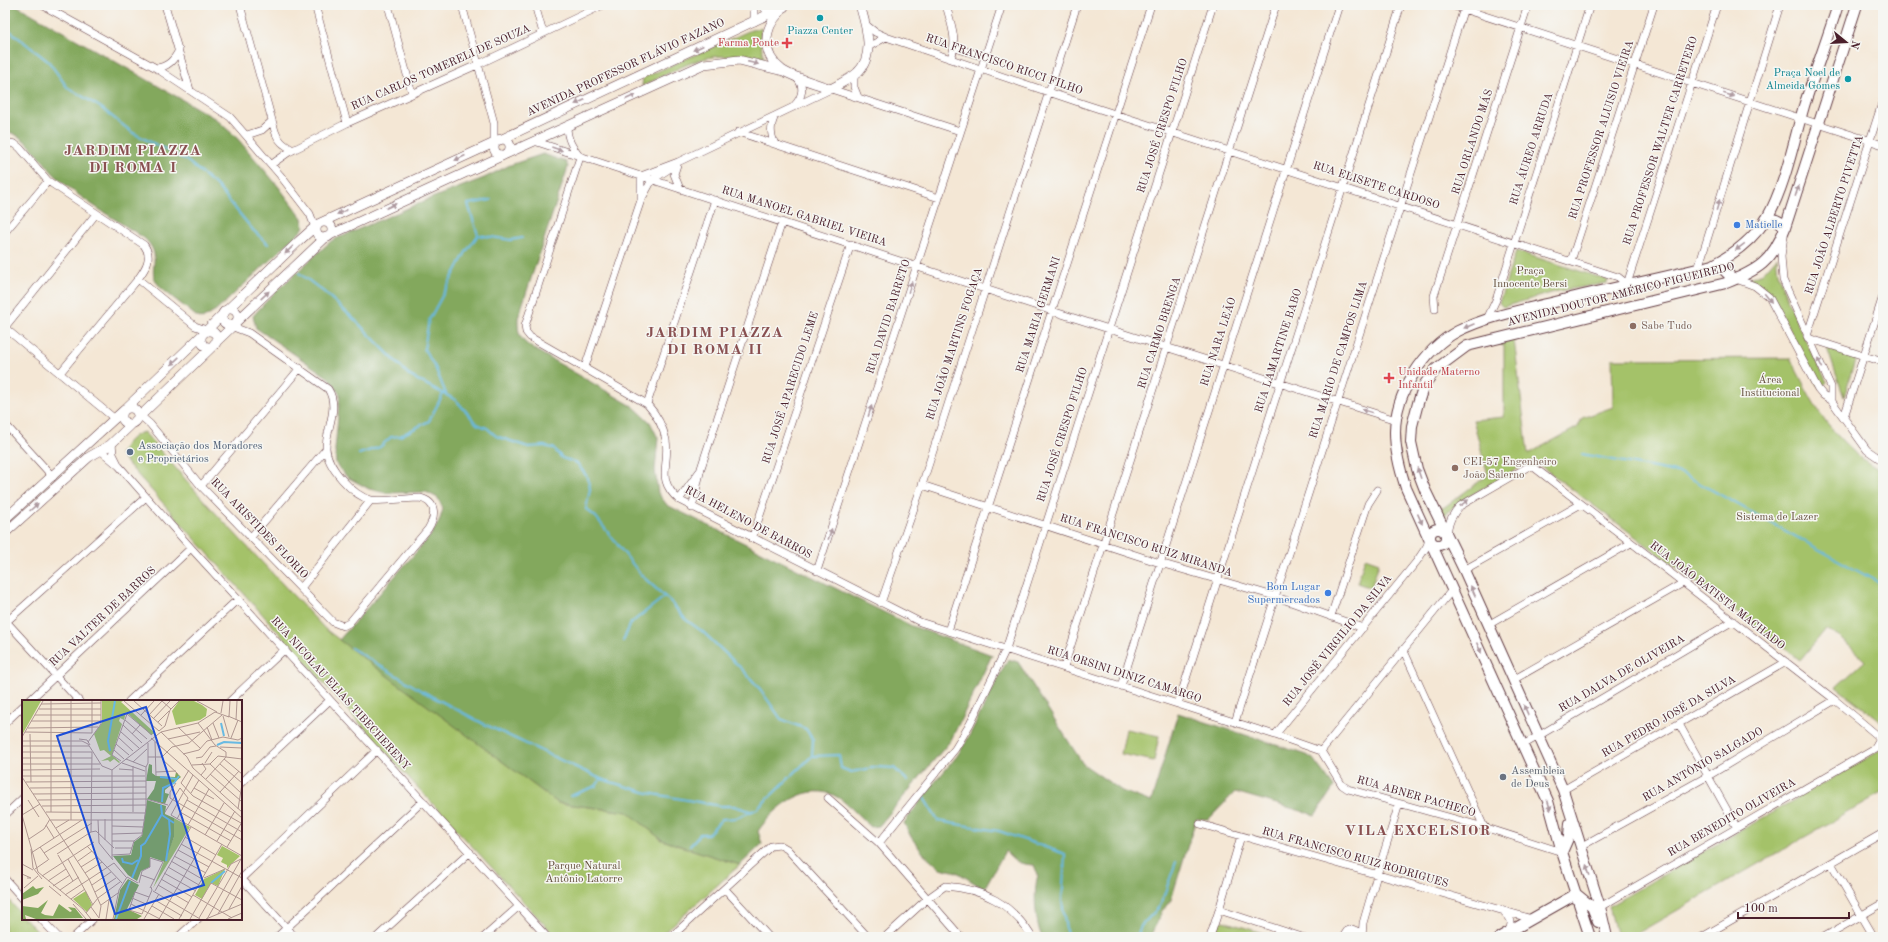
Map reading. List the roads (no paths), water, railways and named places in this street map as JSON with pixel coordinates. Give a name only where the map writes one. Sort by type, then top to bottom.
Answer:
[{"type":"main road","name":"AVENIDA DOUTOR AMÉRICO FIGUEIREDO","points":[[1590,937],[1574,892],[1548,801],[1452,590],[1436,550],[1429,538],[1401,473],[1397,457],[1395,432],[1396,420],[1403,398],[1423,359],[1440,343],[1458,331],[1487,319],[1627,284],[1713,265],[1747,242],[1766,218],[1778,195],[1801,118],[1838,5]]},
{"type":"main road","name":"AVENIDA DOUTOR AMÉRICO FIGUEIREDO","points":[[1607,937],[1600,907],[1580,848],[1563,790],[1417,469],[1411,442],[1412,426],[1418,403],[1424,385],[1436,369],[1467,346],[1736,279],[1758,269],[1776,248],[1785,228],[1857,5]]},
{"type":"main road","points":[[1766,218],[1782,223],[1785,228]]},
{"type":"main road","points":[[1724,259],[1722,268],[1731,277],[1736,279]]},
{"type":"main road","points":[[1396,420],[1404,423],[1409,430],[1411,442]]},
{"type":"main road","points":[[1429,538],[1434,530],[1442,530],[1446,534],[1443,544],[1436,550]]},
{"type":"main road","points":[[1562,852],[1569,836],[1570,815]]},
{"type":"main road","points":[[1504,935],[1574,892],[1592,907],[1603,937]]},
{"type":"street","points":[[42,5],[156,68],[230,117],[272,164],[320,225],[331,227],[328,236]]},
{"type":"street","points":[[165,5],[190,90]]},
{"type":"street","points":[[240,5],[277,138],[291,151],[282,163],[280,175]]},
{"type":"street","points":[[315,5],[347,123]]},
{"type":"street","points":[[388,5],[412,93]]},
{"type":"street","points":[[462,5],[499,141],[497,154],[505,154]]},
{"type":"street","points":[[535,5],[544,33]]},
{"type":"street","name":"RUA CARLOS TOMERELI DE SOUZA","points":[[272,164],[291,151],[347,123],[479,64],[603,5]]},
{"type":"street","points":[[754,5],[754,22]]},
{"type":"street","points":[[761,5],[770,14]]},
{"type":"street","points":[[641,200],[642,176],[678,162],[738,132],[793,108],[831,89],[854,75],[864,63],[868,47],[866,26],[860,5]]},
{"type":"street","points":[[946,5],[953,30],[955,48],[951,59]]},
{"type":"street","name":"RUA DAVID BARRETO","points":[[817,571],[1002,5]]},
{"type":"street","name":"RUA JOÃO MARTINS FOGAÇA","points":[[881,603],[922,485],[1077,5]]},
{"type":"street","name":"RUA MARIA GERMANI","points":[[948,631],[1151,5]]},
{"type":"street","name":"RUA JOSÉ CRESPO FILHO","points":[[879,843],[955,749],[970,724],[1006,649],[1213,5]]},
{"type":"street","name":"RUA CARMO BRENGA","points":[[1064,667],[1276,5]]},
{"type":"street","name":"RUA NARA LEÃO","points":[[1121,686],[1339,5]]},
{"type":"street","name":"RUA LAMARTINE BABO","points":[[1178,704],[1401,5]]},
{"type":"street","points":[[1451,5],[1464,7],[1577,46],[1883,145]]},
{"type":"street","name":"RUA ORLANDO MÁS","points":[[1434,309],[1434,296],[1528,5]]},
{"type":"street","name":"RUA ÁUREO ARRUDA","points":[[1487,319],[1496,300],[1590,5]]},
{"type":"street","name":"RUA PROFESSOR ALUISIO VIEIRA","points":[[1571,261],[1654,5]]},
{"type":"street","name":"RUA PROFESSOR WALTER CARRETERO","points":[[1627,284],[1717,5]]},
{"type":"street","points":[[1698,269],[1780,5]]},
{"type":"street","points":[[786,6],[772,21],[766,38],[769,54],[783,71],[798,80],[802,87],[801,96],[793,108]]},
{"type":"street","name":"AVENIDA PROFESSOR FLÁVIO FAZANO","points":[[5,519],[125,410],[226,311],[320,225],[786,6]]},
{"type":"street","name":"RUA MARIO DE CAMPOS LIMA","points":[[1235,722],[1274,596],[1464,7]]},
{"type":"street","name":"RUA FRANCISCO RICCI FILHO","points":[[866,26],[886,37],[1116,114]]},
{"type":"street","points":[[868,47],[886,37]]},
{"type":"street","points":[[955,48],[985,57]]},
{"type":"street","points":[[156,68],[165,66],[172,61],[179,50]]},
{"type":"street","points":[[5,533],[77,468],[100,450],[112,443],[214,345],[235,322],[328,236],[704,64],[739,60],[783,71],[831,89],[960,131]]},
{"type":"street","points":[[854,75],[854,87],[858,97]]},
{"type":"street","name":"RUA JOÃO ALBERTO PIVETTA","points":[[1808,337],[1883,100]]},
{"type":"street","name":"RUA ELISETE CARDOSO","points":[[1116,114],[1618,276],[1627,284]]},
{"type":"street","points":[[553,115],[562,117],[567,126],[567,136],[570,145],[580,157]]},
{"type":"street","points":[[775,116],[771,130],[771,138],[775,144]]},
{"type":"street","points":[[247,135],[262,130],[272,122]]},
{"type":"street","points":[[494,124],[499,141],[509,147],[505,154]]},
{"type":"street","points":[[738,132],[939,198]]},
{"type":"street","name":"RUA MANOEL GABRIEL VIEIRA","points":[[534,141],[1109,329],[1396,420]]},
{"type":"street","points":[[5,142],[15,144],[20,148],[48,180],[96,214],[144,245],[148,254],[148,263],[138,279],[60,373]]},
{"type":"street","name":"RUA HELENO DE BARROS","points":[[580,157],[525,326],[526,332],[530,337],[647,404],[659,420],[666,441],[665,482],[668,488],[679,500],[752,539],[920,622]]},
{"type":"street","points":[[584,367],[641,200],[652,180],[678,162]]},
{"type":"street","points":[[678,162],[674,174],[680,189]]},
{"type":"street","points":[[5,232],[48,180]]},
{"type":"street","points":[[647,404],[715,200]]},
{"type":"street","points":[[96,214],[5,327],[122,426],[136,420]]},
{"type":"street","points":[[692,508],[702,468],[782,222]]},
{"type":"street","points":[[320,225],[320,236],[328,236]]},
{"type":"street","points":[[1785,228],[1781,256],[1783,280],[1831,387],[1831,400]]},
{"type":"street","name":"RUA JOSÉ APARECIDO LEME","points":[[752,539],[850,244]]},
{"type":"street","points":[[138,279],[204,334],[204,346],[214,345]]},
{"type":"street","points":[[1736,279],[1755,286],[1769,297],[1818,388],[1823,395],[1831,400],[1867,450],[1883,461]]},
{"type":"street","points":[[1844,417],[1883,296]]},
{"type":"street","points":[[1496,300],[1498,310],[1504,314],[1510,314]]},
{"type":"street","points":[[249,333],[235,322],[232,310],[226,311],[223,320],[235,322],[323,384],[332,395],[333,408],[326,449],[333,469],[359,494],[371,500],[301,588]]},
{"type":"street","points":[[204,334],[212,332],[216,337],[214,345]]},
{"type":"street","points":[[1808,337],[1883,362]]},
{"type":"street","points":[[202,486],[300,368]]},
{"type":"street","points":[[150,424],[148,415],[151,406]]},
{"type":"street","points":[[104,410],[113,413],[131,408],[136,420]]},
{"type":"street","points":[[104,410],[107,422],[104,429]]},
{"type":"street","points":[[125,410],[122,414],[124,421],[127,423],[136,420]]},
{"type":"street","name":"RUA ARISTIDES FLORIO","points":[[136,420],[150,424],[202,486],[333,622],[343,626],[349,623],[428,529],[434,515],[433,506],[430,502],[420,498],[371,500]]},
{"type":"street","points":[[6,427],[53,477]]},
{"type":"street","name":"RUA NICOLAU ELIAS TIBECHERENY","points":[[112,443],[113,454],[119,466]]},
{"type":"street","points":[[251,537],[326,449]]},
{"type":"street","name":"RUA NICOLAU ELIAS TIBECHERENY","points":[[100,450],[119,466],[238,599],[547,937]]},
{"type":"street","name":"RUA JOÃO BATISTA MACHADO","points":[[1446,534],[1449,522],[1455,511],[1460,506],[1531,465],[1876,733],[1879,741],[1875,748]]},
{"type":"street","points":[[679,500],[702,468]]},
{"type":"street","name":"RUA FRANCISCO RUIZ MIRANDA","points":[[922,485],[1217,581],[1274,596],[1363,628]]},
{"type":"street","points":[[1331,616],[1368,504],[1377,490]]},
{"type":"street","points":[[78,700],[6,622],[146,497]]},
{"type":"street","points":[[1464,570],[1581,504]]},
{"type":"street","name":"RUA JOSÉ VIRGILIO DA SILVA","points":[[1275,735],[1417,561],[1427,546],[1429,538]]},
{"type":"street","points":[[1488,625],[1631,543]]},
{"type":"street","name":"RUA VALTER DE BARROS","points":[[30,700],[192,548]]},
{"type":"street","name":"RUA JOSÉ VIRGILIO DA SILVA","points":[[1417,561],[1424,555],[1436,550]]},
{"type":"street","points":[[1513,680],[1683,583]]},
{"type":"street","points":[[1321,751],[1452,590]]},
{"type":"street","points":[[130,700],[238,599]]},
{"type":"street","name":"RUA DALVA DE OLIVEIRA","points":[[1523,745],[1733,621]]},
{"type":"street","name":"RUA ORSINI DINIZ CAMARGO","points":[[920,622],[1235,722],[1321,751]]},
{"type":"street","points":[[231,700],[285,649]]},
{"type":"street","points":[[1403,649],[1484,827]]},
{"type":"street","name":"RUA PEDRO JOSÉ DA SILVA","points":[[1563,790],[1786,662]]},
{"type":"street","points":[[242,782],[330,700]]},
{"type":"street","name":"RUA ANTÔNIO SALGADO","points":[[1580,848],[1708,776],[1835,700]]},
{"type":"street","points":[[5,723],[22,707]]},
{"type":"street","points":[[1679,724],[1737,828]]},
{"type":"street","name":"RUA BENEDITO OLIVEIRA","points":[[1600,907],[1875,748]]},
{"type":"street","points":[[242,878],[377,750]]},
{"type":"street","name":"RUA ABNER PACHECO","points":[[1321,751],[1342,785],[1348,789],[1484,827],[1562,852]]},
{"type":"street","points":[[828,798],[879,843],[961,937]]},
{"type":"street","points":[[5,814],[22,799]]},
{"type":"street","points":[[277,937],[423,801]]},
{"type":"street","points":[[1362,937],[1367,911],[1377,875],[1399,804]]},
{"type":"street","name":"RUA FRANCISCO RUIZ RODRIGUES","points":[[1200,824],[1532,919]]},
{"type":"street","points":[[1702,937],[1883,833]]},
{"type":"street","points":[[1210,937],[1240,836]]},
{"type":"street","points":[[671,937],[771,846],[780,845],[787,848],[868,937]]},
{"type":"street","points":[[377,937],[470,852]]},
{"type":"street","points":[[1831,864],[1874,937]]},
{"type":"street","points":[[5,879],[22,895]]},
{"type":"street","points":[[242,880],[295,937]]},
{"type":"street","points":[[885,937],[927,899],[945,886],[990,896],[1005,904],[1032,937]]},
{"type":"street","points":[[725,889],[770,937]]},
{"type":"street","points":[[1824,937],[1883,904]]},
{"type":"street","points":[[484,937],[518,906]]},
{"type":"street","points":[[1219,910],[1302,937]]},
{"type":"street","points":[[1337,937],[1344,935],[1356,927],[1367,911]]},
{"type":"street","points":[[1504,912],[1510,918],[1512,923],[1504,935]]},
{"type":"street","points":[[42,920],[58,937]]},
{"type":"street","points":[[74,937],[92,920]]},
{"type":"street","points":[[178,937],[197,920]]},
{"type":"street","points":[[1352,929],[1359,932],[1362,937]]},
{"type":"waterway","points":[[5,27],[49,62],[67,87],[100,107],[133,133],[186,160],[216,185],[253,230],[268,244]]},
{"type":"waterway","points":[[478,235],[468,204],[491,200]]},
{"type":"waterway","points":[[446,394],[435,367],[424,349],[429,320],[466,252],[478,235],[511,240],[522,238]]},
{"type":"waterway","points":[[299,273],[324,292],[355,320],[410,376],[456,400],[477,424],[487,428],[496,436],[528,447],[544,446],[553,448],[562,458],[577,463],[588,478],[590,489],[586,509],[596,517],[641,575],[672,603],[685,619],[703,632],[743,670],[760,689],[781,719],[806,729],[813,740],[812,756],[839,755],[841,768],[851,772],[877,767],[894,768],[908,781]]},
{"type":"waterway","points":[[359,454],[380,447],[391,437],[400,436],[429,421],[443,394]]},
{"type":"waterway","points":[[1582,454],[1681,473],[1883,585]]},
{"type":"waterway","points":[[623,641],[631,623],[664,597]]},
{"type":"waterway","points":[[351,648],[422,691],[484,724],[601,779],[648,793],[721,806],[734,806],[750,811]]},
{"type":"waterway","points":[[690,845],[700,834],[708,834],[722,819],[736,818],[757,809],[812,756]]},
{"type":"waterway","points":[[570,796],[596,786],[601,779]]},
{"type":"waterway","points":[[924,798],[938,821],[999,831],[1065,854],[1062,901],[1067,937]]},
{"type":"waterway","points":[[1137,937],[1141,926],[1160,906],[1176,862]]},
{"type":"place","name":"Piazza Center","points":[[820,18]]},
{"type":"place","name":"Farma Ponte","points":[[787,43]]},
{"type":"place","name":"Praça Noel de Almeida Gomes","points":[[1848,79]]},
{"type":"place","name":"Matielle","points":[[1737,225]]},
{"type":"place","name":"Sabe Tudo","points":[[1633,326]]},
{"type":"place","name":"Unidade Materno Infantil","points":[[1389,378]]},
{"type":"place","name":"Associação dos Moradores e Proprietários","points":[[130,452]]},
{"type":"place","name":"CEI-57 Engenheiro João Salerno","points":[[1455,468]]},
{"type":"place","name":"Bom Lugar Supermercados","points":[[1328,593]]},
{"type":"place","name":"Assembleia de Deus","points":[[1503,777]]},
{"type":"district","name":"JARDIM PIAZZA DI ROMA I","points":[[133,160]]},
{"type":"district","name":"JARDIM PIAZZA DI ROMA II","points":[[715,342]]},
{"type":"district","name":"VILA EXCELSIOR","points":[[1418,831]]},
{"type":"park label","name":"Praça Innocente Bersi","points":[[1530,277]]},
{"type":"park label","name":"Área Institucional","points":[[1770,386]]},
{"type":"park label","name":"Sistema de Lazer","points":[[1777,517]]},
{"type":"park label","name":"Parque Natural Antônio Latorre","points":[[584,872]]}]
